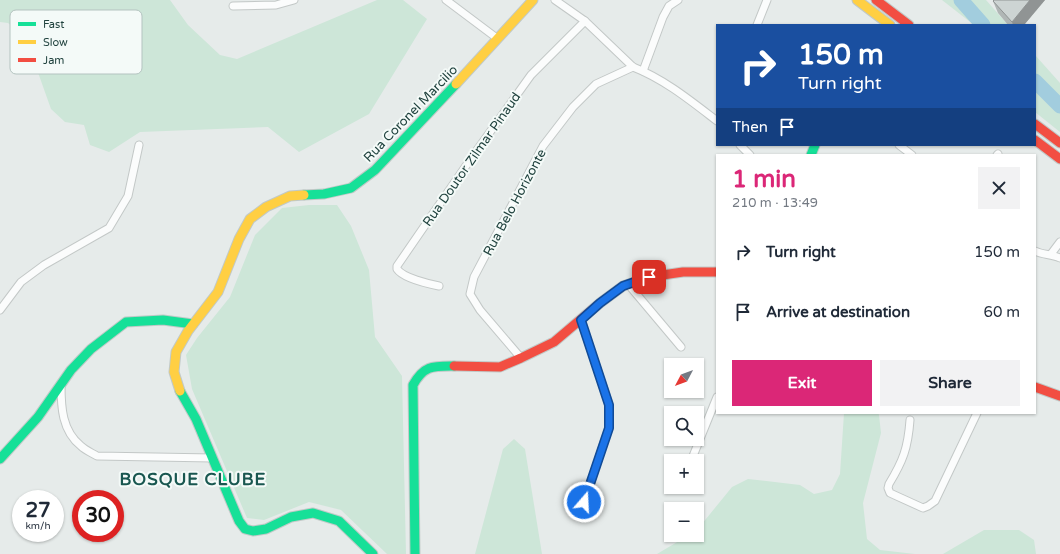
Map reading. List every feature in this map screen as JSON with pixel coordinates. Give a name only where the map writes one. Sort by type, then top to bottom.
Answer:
[{"type":"street","points":[[233,6],[276,5],[294,0]]},
{"type":"street","points":[[446,0],[498,39]]},
{"type":"street","name":"Rua Coronel Marcilio","points":[[373,554],[339,520],[312,513],[291,517],[266,529],[253,531],[245,529],[239,521],[196,419],[178,387],[174,372],[176,352],[188,331],[218,292],[239,239],[250,219],[266,207],[290,196],[324,194],[351,188],[375,170],[533,0]]},
{"type":"street","points":[[555,0],[585,20],[633,67],[643,71],[681,93],[716,120]]},
{"type":"street","points":[[643,71],[663,17],[669,6],[678,0]]},
{"type":"street","points":[[757,24],[767,0]]},
{"type":"street","points":[[857,0],[877,21],[887,24]]},
{"type":"street","points":[[876,0],[908,24]]},
{"type":"street","points":[[877,21],[885,6]]},
{"type":"street","name":"Rua Doutor Zilmar Pinaud","points":[[439,286],[425,283],[398,272],[396,269],[397,266],[472,157],[531,75],[585,20]]},
{"type":"street","name":"Rua Belo Horizonte","points":[[521,358],[480,310],[470,294],[474,277],[539,153],[547,141],[573,107],[596,84],[633,67]]},
{"type":"street","points":[[1036,125],[1060,143]]},
{"type":"street","points":[[1036,141],[1060,159]]},
{"type":"street","points":[[0,310],[21,282],[44,265],[109,228],[128,196],[139,145]]},
{"type":"street","points":[[741,146],[749,154]]},
{"type":"street","points":[[900,146],[911,154]]},
{"type":"street","points":[[1051,254],[1060,242]]},
{"type":"street","points":[[1036,250],[1060,258]]},
{"type":"street","points":[[415,554],[413,385],[419,374],[433,366],[500,366],[521,358],[554,342],[600,303],[623,286],[649,277],[683,272],[716,272]]},
{"type":"street","points":[[628,284],[681,347]]},
{"type":"street","points":[[0,459],[38,417],[71,370],[91,349],[126,322],[163,320],[193,324]]},
{"type":"street","points":[[581,320],[609,405],[609,428],[584,502]]},
{"type":"street","points":[[61,385],[61,406],[68,433],[81,446],[97,456],[213,458]]},
{"type":"street","points":[[1036,387],[1060,396]]},
{"type":"street","points":[[694,454],[716,399]]},
{"type":"street","points":[[910,420],[909,437],[903,459],[888,488],[890,492],[923,508],[935,501],[977,414]]},
{"type":"green space","points":[[0,0],[170,0],[188,25],[220,55],[237,59],[377,0],[403,0],[427,19],[369,114],[299,152],[268,127],[140,132],[109,152],[90,145],[84,125],[65,122],[51,109],[39,74],[142,74],[142,10],[10,10],[10,25],[0,22]]},
{"type":"green space","points":[[942,0],[986,0],[1007,24],[973,24]]},
{"type":"green space","points":[[1036,56],[1060,83],[1060,132],[1036,113]]},
{"type":"green space","points":[[309,205],[337,205],[351,226],[369,270],[375,337],[402,376],[406,554],[387,554],[341,510],[309,502],[264,520],[247,518],[192,389],[186,355],[197,338],[230,297],[255,235],[282,208]]},
{"type":"green space","points":[[844,414],[878,414],[881,433],[863,503],[867,539],[880,550],[915,554],[657,554],[677,542],[704,542],[704,521],[732,487],[748,479],[800,485],[814,494],[832,490],[840,474]]},
{"type":"green space","points":[[514,439],[525,449],[542,554],[475,554],[503,449]]},
{"type":"green space","points":[[984,530],[1019,530],[1034,540],[1036,554],[943,554]]},
{"type":"building","points":[[1030,0],[1012,22],[993,1]]},
{"type":"waterway","points":[[961,0],[982,24]]},
{"type":"waterway","points":[[1036,82],[1060,106]]},
{"type":"traffic: fast","points":[[304,195],[324,194],[351,188],[375,170],[456,84]]},
{"type":"traffic: fast","points":[[811,154],[815,146]]},
{"type":"traffic: fast","points":[[0,459],[38,417],[71,370],[91,349],[126,322],[163,320],[193,324]]},
{"type":"traffic: fast","points":[[415,554],[413,385],[417,378],[425,370],[440,366],[454,366]]},
{"type":"traffic: fast","points":[[180,391],[196,419],[239,521],[245,529],[253,531],[266,529],[291,517],[313,513],[339,521],[373,554]]},
{"type":"traffic: slow","points":[[456,84],[533,0]]},
{"type":"traffic: slow","points":[[857,0],[889,24]]},
{"type":"traffic: slow","points":[[180,391],[174,372],[176,352],[188,331],[218,292],[239,239],[250,219],[266,207],[290,196],[304,195]]},
{"type":"traffic: jam","points":[[876,0],[908,24]]},
{"type":"traffic: jam","points":[[1036,125],[1060,143]]},
{"type":"traffic: jam","points":[[1036,141],[1060,159]]},
{"type":"traffic: jam","points":[[454,366],[500,367],[521,358],[554,342],[600,303],[623,286],[649,277],[683,272],[716,272]]},
{"type":"traffic: jam","points":[[1036,387],[1060,396]]},
{"type":"district","name":"BOSQUE CLUBE","points":[[193,479]]},
{"type":"route","points":[[584,502],[609,428],[609,405],[581,320],[600,303],[623,286],[649,277]]}]
